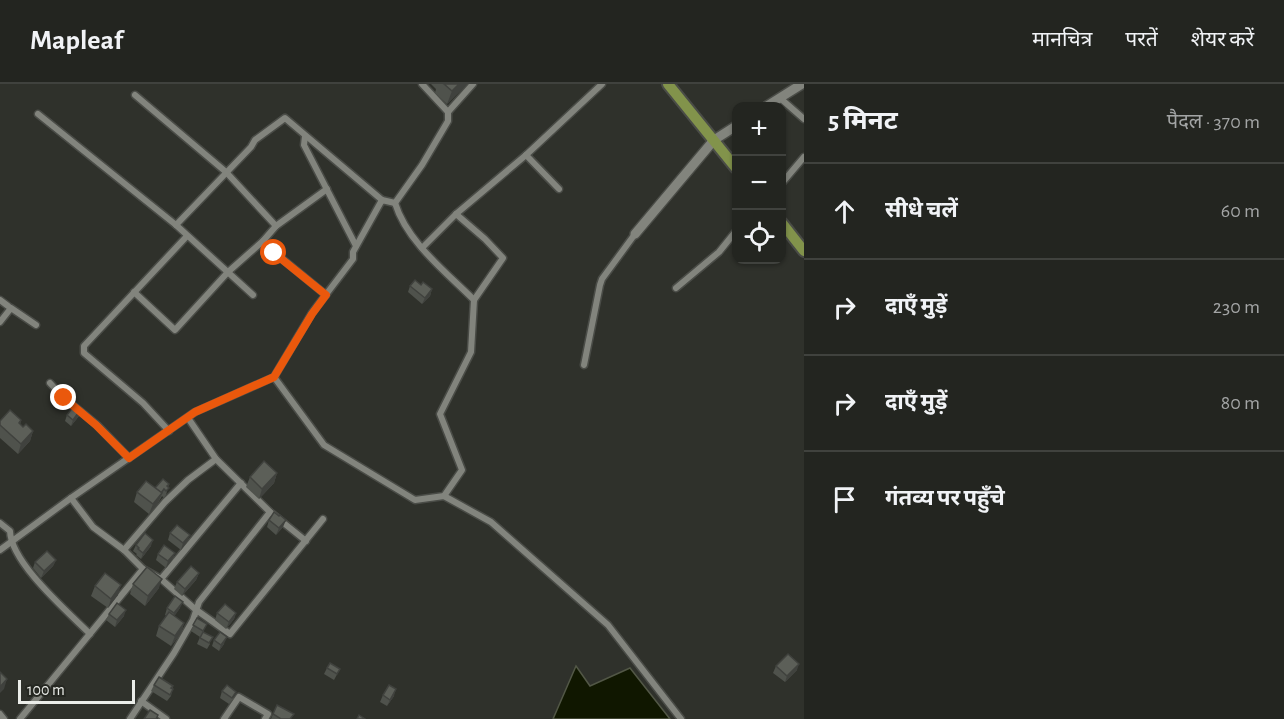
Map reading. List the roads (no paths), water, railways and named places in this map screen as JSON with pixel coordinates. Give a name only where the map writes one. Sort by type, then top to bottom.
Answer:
[{"type":"main road","points":[[668,84],[732,163]]},
{"type":"main road","points":[[786,228],[804,251]]},
{"type":"street","points":[[422,84],[448,112]]},
{"type":"street","points":[[395,203],[422,165],[448,121],[448,112],[473,84]]},
{"type":"street","points":[[422,248],[456,214],[526,155],[602,84]]},
{"type":"street","points":[[774,102],[802,84]]},
{"type":"street","points":[[135,94],[226,172],[276,226]]},
{"type":"street","points":[[780,98],[804,119]]},
{"type":"street","points":[[38,114],[176,225],[253,295]]},
{"type":"street","points":[[176,225],[251,147],[255,140],[285,117],[382,201],[395,203]]},
{"type":"street","points":[[584,365],[602,279],[635,234],[714,140],[732,129]]},
{"type":"street","points":[[305,136],[304,145],[356,246]]},
{"type":"street","points":[[526,155],[559,189]]},
{"type":"street","points":[[786,178],[804,157]]},
{"type":"street","points":[[134,292],[175,330],[228,272],[263,241],[276,226],[327,189]]},
{"type":"street","points":[[0,550],[188,418],[274,377],[312,314],[353,259],[356,246],[382,201]]},
{"type":"street","points":[[395,203],[399,214],[422,248],[474,300]]},
{"type":"street","points":[[444,496],[462,470],[440,414],[471,352],[474,300],[503,258],[456,214]]},
{"type":"street","points":[[169,431],[143,403],[84,353],[84,346],[187,236]]},
{"type":"street","points":[[676,288],[718,252],[732,236]]},
{"type":"street","points":[[263,241],[274,253],[326,295]]},
{"type":"street","points":[[0,300],[8,306]]},
{"type":"street","points":[[0,322],[12,308],[36,326]]},
{"type":"street","points":[[274,377],[324,445],[415,500],[444,496],[491,522],[608,625],[681,719]]},
{"type":"street","points":[[50,383],[129,458]]},
{"type":"street","points":[[188,418],[216,459],[270,512],[306,541]]},
{"type":"street","points":[[124,550],[165,502],[188,480],[216,459]]},
{"type":"street","points":[[161,579],[241,483]]},
{"type":"street","points":[[71,498],[93,527],[124,550],[143,569],[161,579],[195,609],[230,634],[322,519]]},
{"type":"street","points":[[130,719],[174,653],[193,620],[199,602],[270,512]]},
{"type":"street","points":[[0,523],[10,531],[10,542],[36,579],[90,634]]},
{"type":"street","points":[[20,719],[143,569]]},
{"type":"street","points":[[224,719],[239,697],[268,714],[265,719]]},
{"type":"street","points":[[141,701],[166,719]]},
{"type":"street","points":[[0,714],[4,719]]}]
